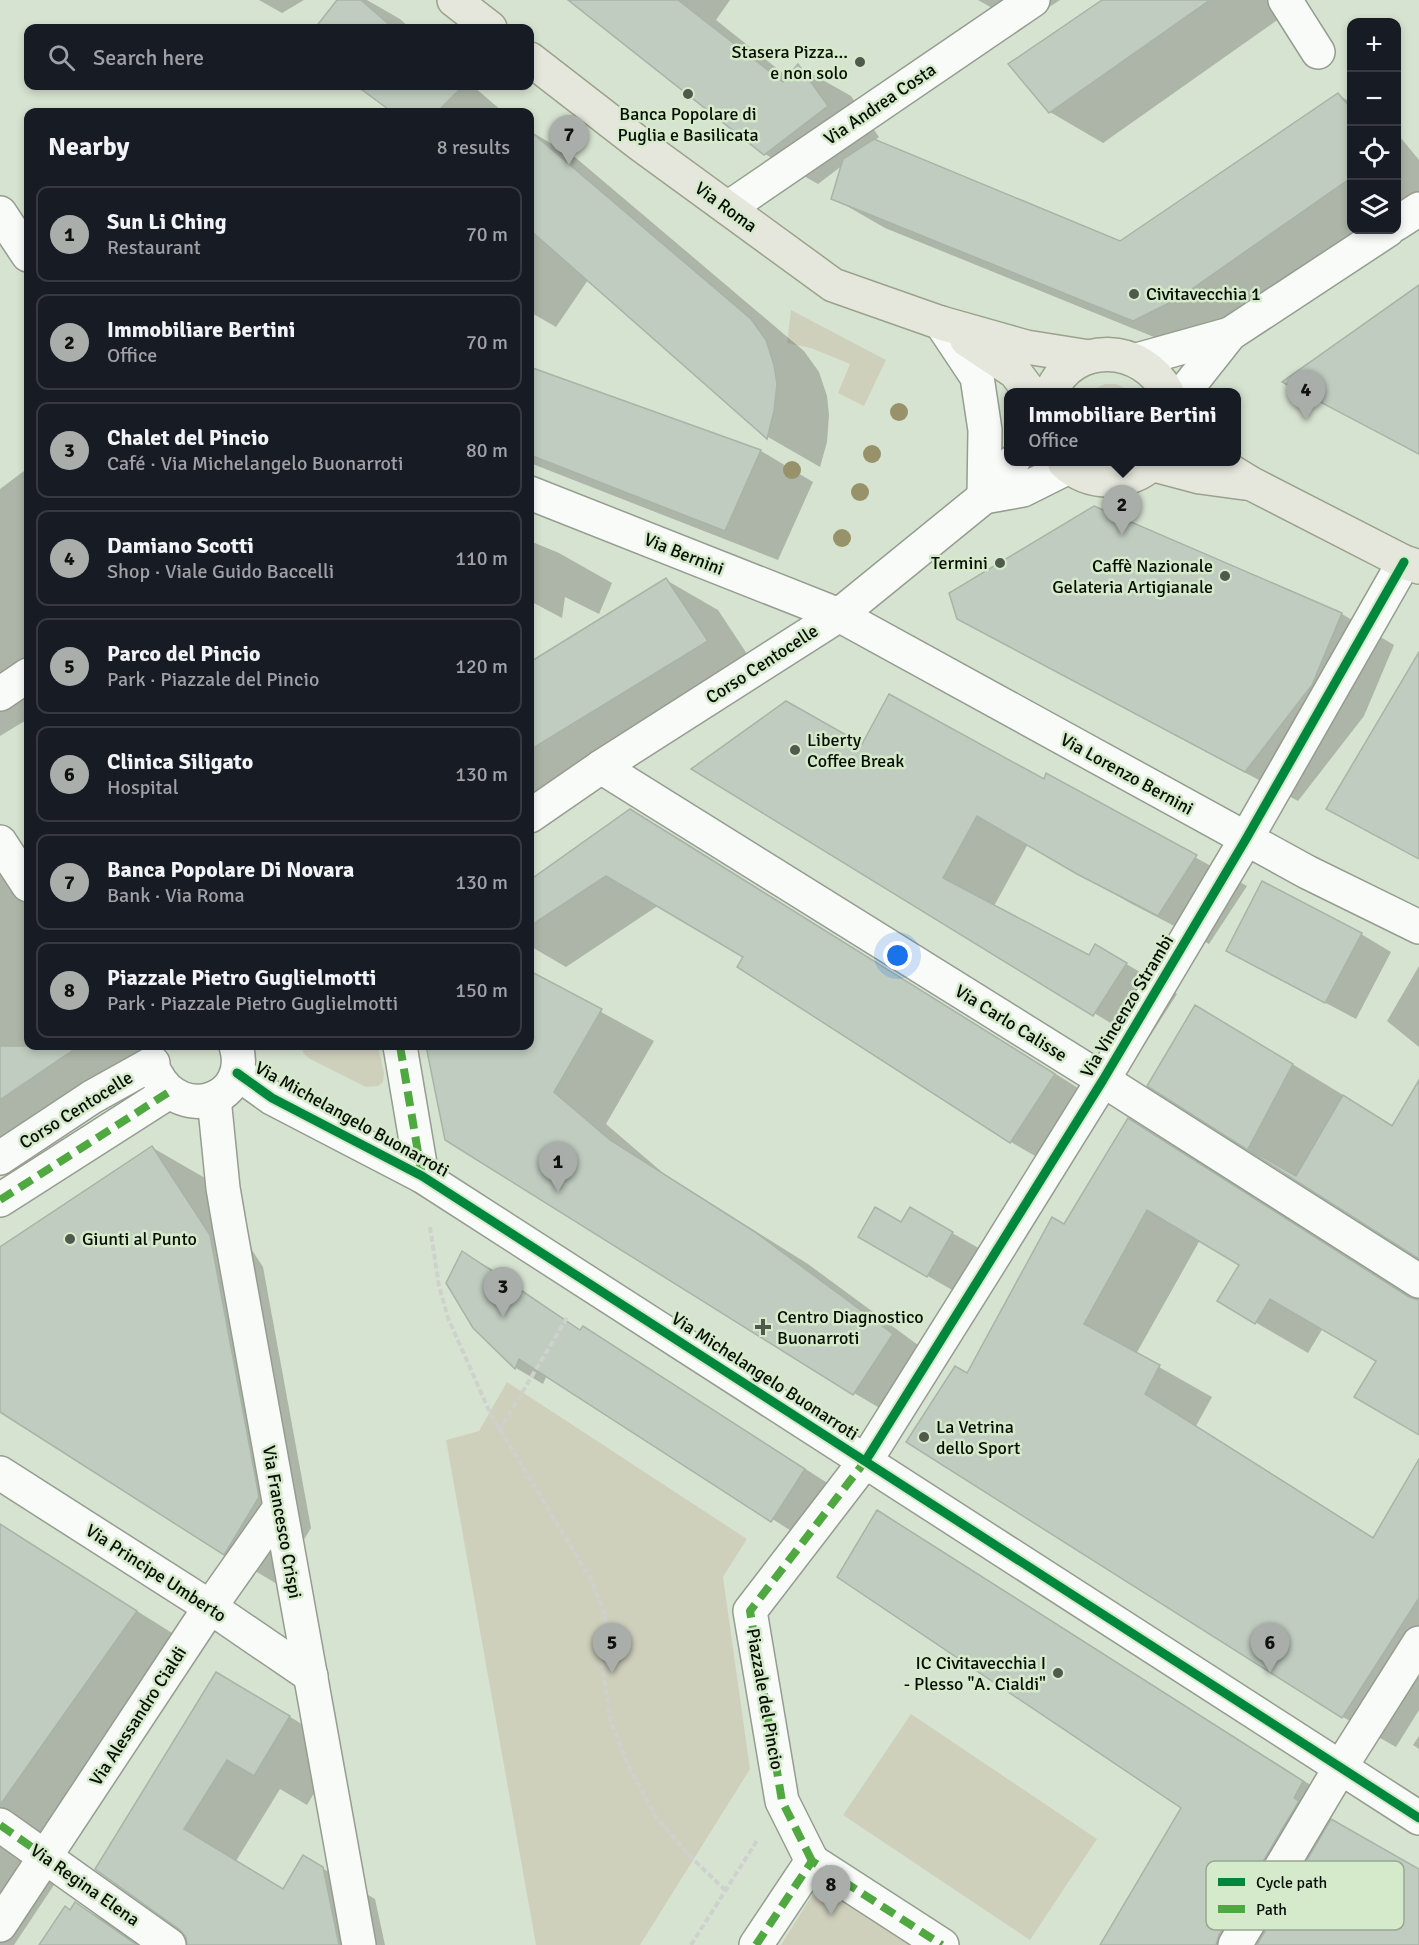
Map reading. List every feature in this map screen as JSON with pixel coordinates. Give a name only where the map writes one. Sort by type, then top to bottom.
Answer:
[{"type":"main road","name":"Via Roma","points":[[534,62],[641,145],[833,285],[941,323]]},
{"type":"main road","points":[[941,323],[1026,347],[1089,357],[1112,354],[1137,360],[1156,375],[1164,388]]},
{"type":"main road","points":[[941,323],[1015,372],[1026,388]]},
{"type":"main road","points":[[1054,388],[1066,370],[1089,357]]},
{"type":"main road","points":[[1071,466],[1094,479],[1106,480],[1126,478],[1140,473],[1149,466]]},
{"type":"main road","points":[[1163,466],[1200,477],[1252,484]]},
{"type":"main road","points":[[1223,466],[1252,484],[1411,564]]},
{"type":"street","name":"Via Andrea Costa","points":[[728,208],[1033,0]]},
{"type":"street","points":[[1285,0],[1318,52]]},
{"type":"street","points":[[1401,221],[1419,209]]},
{"type":"street","points":[[0,213],[24,249]]},
{"type":"street","points":[[1137,360],[1230,334],[1382,234]]},
{"type":"street","points":[[941,323],[977,377],[985,430],[984,497],[1023,490],[1064,466]]},
{"type":"street","points":[[1188,388],[1230,334]]},
{"type":"street","name":"Corso Centocelle","points":[[534,813],[601,767],[839,615],[984,497],[1010,466]]},
{"type":"street","name":"Via Bernini","points":[[534,495],[839,615]]},
{"type":"street","name":"Via Vincenzo Strambi","points":[[866,1460],[1103,1080],[1411,564]]},
{"type":"street","name":"Via Lorenzo Bernini","points":[[839,615],[1307,872],[1419,927]]},
{"type":"street","points":[[0,694],[24,678]]},
{"type":"street","name":"Via Carlo Calisse","points":[[601,767],[1103,1080],[1419,1281]]},
{"type":"street","points":[[0,842],[24,879]]},
{"type":"street","points":[[401,1050],[422,1176]]},
{"type":"street","points":[[154,1054],[156,1074],[161,1084],[181,1100],[190,1102],[214,1098],[227,1088],[236,1059]]},
{"type":"street","name":"Corso Centocelle","points":[[0,1158],[154,1054]]},
{"type":"street","name":"Via Michelangelo Buonarroti","points":[[236,1059],[272,1098],[422,1176],[1419,1818]]},
{"type":"street","points":[[0,1200],[169,1092]]},
{"type":"street","name":"Via Francesco Crispi","points":[[214,1098],[224,1188],[279,1509],[359,1945]]},
{"type":"street","name":"Piazzale del Pincio","points":[[812,1861],[782,1800],[750,1611],[866,1460]]},
{"type":"street","name":"Via Principe Umberto","points":[[0,1473],[210,1607],[311,1676]]},
{"type":"street","name":"Via Alessandro Cialdi","points":[[0,1925],[210,1607],[279,1509]]},
{"type":"street","points":[[1285,1861],[1419,1643]]},
{"type":"street","name":"Via Regina Elena","points":[[0,1825],[169,1945]]},
{"type":"street","points":[[756,1945],[812,1861],[942,1945]]},
{"type":"street","points":[[1235,1945],[1244,1930]]},
{"type":"path","points":[[422,1176],[439,1286],[448,1318],[490,1415],[592,1581],[605,1615],[602,1661],[610,1719],[628,1765],[656,1817],[690,1856],[725,1890]]},
{"type":"path","points":[[500,1431],[588,1282]]},
{"type":"path","points":[[691,1945],[782,1800]]},
{"type":"green space","points":[[791,310],[886,360],[864,406],[838,393],[850,364],[811,348],[787,343]]},
{"type":"green space","points":[[1105,384],[1116,384],[1125,388],[1096,388]]},
{"type":"green space","points":[[302,1050],[379,1050],[384,1073],[383,1082],[378,1086],[366,1087],[304,1054]]},
{"type":"green space","points":[[507,1382],[747,1539],[723,1577],[750,1769],[640,1945],[536,1945],[446,1440],[479,1431]]},
{"type":"green space","points":[[911,1714],[1097,1839],[1030,1940],[843,1815]]},
{"type":"green space","points":[[818,1886],[910,1945],[781,1945]]},
{"type":"building","points":[[337,0],[361,0],[388,24],[318,24]]},
{"type":"building","points":[[568,0],[678,0],[783,82],[798,64],[828,106],[764,155]]},
{"type":"building","points":[[1102,0],[1210,0],[1049,113],[1008,64]]},
{"type":"building","points":[[362,90],[459,90],[441,108],[387,108]]},
{"type":"building","points":[[1338,93],[1347,104],[1347,180],[1179,298],[1133,321],[831,199],[843,159],[874,139],[1120,241]]},
{"type":"building","points":[[534,134],[751,319],[766,340],[777,384],[774,411],[767,439],[534,234]]},
{"type":"building","points":[[1419,285],[1419,454],[1282,382]]},
{"type":"building","points":[[534,368],[761,450],[725,531],[534,457]]},
{"type":"building","points":[[1094,506],[1342,613],[1312,685],[1245,772],[957,619],[949,593]]},
{"type":"building","points":[[666,578],[708,641],[534,748],[534,660]]},
{"type":"building","points":[[1419,652],[1419,859],[1326,809]]},
{"type":"building","points":[[889,694],[1044,779],[1046,773],[1197,855],[1158,916],[1077,874],[977,816],[943,878],[1089,955],[1095,944],[1127,963],[1093,1016],[691,769],[786,701],[862,744]]},
{"type":"building","points":[[630,809],[1055,1074],[1010,1143],[737,967],[743,957],[606,876],[534,923],[534,877]]},
{"type":"building","points":[[1262,881],[1362,933],[1325,1003],[1226,951]]},
{"type":"building","points":[[534,973],[602,1009],[554,1092],[610,1140],[755,1232],[893,1334],[853,1395],[445,1140],[427,1050],[534,1050]]},
{"type":"building","points":[[1195,1005],[1293,1064],[1248,1149],[1296,1176],[1343,1095],[1392,1126],[1419,1080],[1419,1259],[1147,1086]]},
{"type":"building","points":[[0,1046],[24,1046],[24,1050],[73,1050],[0,1100]]},
{"type":"building","points":[[1128,1118],[1409,1297],[1419,1300],[1419,1435],[1354,1397],[1376,1361],[1270,1299],[1255,1324],[1217,1301],[1239,1265],[1147,1210],[1084,1324],[1160,1365],[1145,1394],[1373,1538],[1419,1459],[1419,1598],[1342,1718],[906,1442],[955,1366],[967,1373],[1052,1217],[1064,1224]]},
{"type":"building","points":[[152,1146],[210,1235],[259,1497],[224,1555],[0,1412],[0,1247]]},
{"type":"building","points":[[875,1207],[901,1222],[910,1207],[953,1232],[927,1277],[858,1237]]},
{"type":"building","points":[[462,1251],[580,1330],[583,1326],[805,1469],[771,1522],[519,1359],[515,1369],[473,1328],[446,1283]]},
{"type":"building","points":[[877,1510],[1303,1781],[1294,1798],[1299,1801],[1263,1861],[1206,1861],[1206,1930],[1222,1930],[1216,1945],[1100,1945],[1181,1808],[837,1577]]},
{"type":"building","points":[[0,1524],[137,1611],[0,1805]]},
{"type":"building","points":[[216,1672],[290,1716],[254,1776],[227,1760],[184,1829],[283,1889],[303,1855],[323,1867],[339,1945],[187,1945],[186,1937],[180,1930],[95,1869]]},
{"type":"building","points":[[1331,1819],[1419,1869],[1419,1945],[1257,1945],[1266,1930],[1404,1930],[1404,1861],[1306,1861]]},
{"type":"building","points":[[75,1902],[137,1945],[39,1945],[65,1906],[70,1910]]},
{"type":"marked path","points":[[401,1050],[422,1176]]},
{"type":"marked path","points":[[0,1200],[169,1092]]},
{"type":"marked path","points":[[812,1861],[782,1801],[750,1611],[866,1460]]},
{"type":"marked path","points":[[0,1825],[46,1857]]},
{"type":"marked path","points":[[756,1945],[812,1861],[942,1945]]},
{"type":"cycle path","points":[[866,1460],[1103,1080],[1246,839],[1404,562]]},
{"type":"cycle path","points":[[237,1073],[272,1098],[422,1176],[1419,1818]]},
{"type":"place","name":"Stasera Pizza... e non solo","points":[[860,62]]},
{"type":"place","name":"Banca Popolare di Puglia e Basilicata","points":[[688,94]]},
{"type":"place","name":"Banca Popolare Di Novara","points":[[569,165]]},
{"type":"place","name":"Civitavecchia 1","points":[[1134,294]]},
{"type":"place","name":"Damiano Scotti","points":[[1306,420]]},
{"type":"place","name":"Immobiliare Bertini","points":[[1122,535]]},
{"type":"place","name":"Termini","points":[[1000,563]]},
{"type":"place","name":"Caffè Nazionale Gelateria Artigianale","points":[[1225,576]]},
{"type":"place","name":"Liberty Coffee Break","points":[[795,750]]},
{"type":"place","name":"Sun Li Ching","points":[[558,1192]]},
{"type":"place","name":"Giunti al Punto","points":[[70,1239]]},
{"type":"place","name":"Chalet del Pincio","points":[[503,1317]]},
{"type":"place","name":"Centro Diagnostico Buonarroti","points":[[763,1327]]},
{"type":"place","name":"La Vetrina dello Sport","points":[[924,1437]]},
{"type":"place","name":"Parco del Pincio","points":[[612,1673]]},
{"type":"place","name":"IC Civitavecchia I - Plesso \"A. Cialdi\"","points":[[1058,1673]]},
{"type":"place","name":"Clinica Siligato","points":[[1270,1673]]},
{"type":"place","name":"Piazzale Pietro Guglielmotti","points":[[831,1915]]}]
